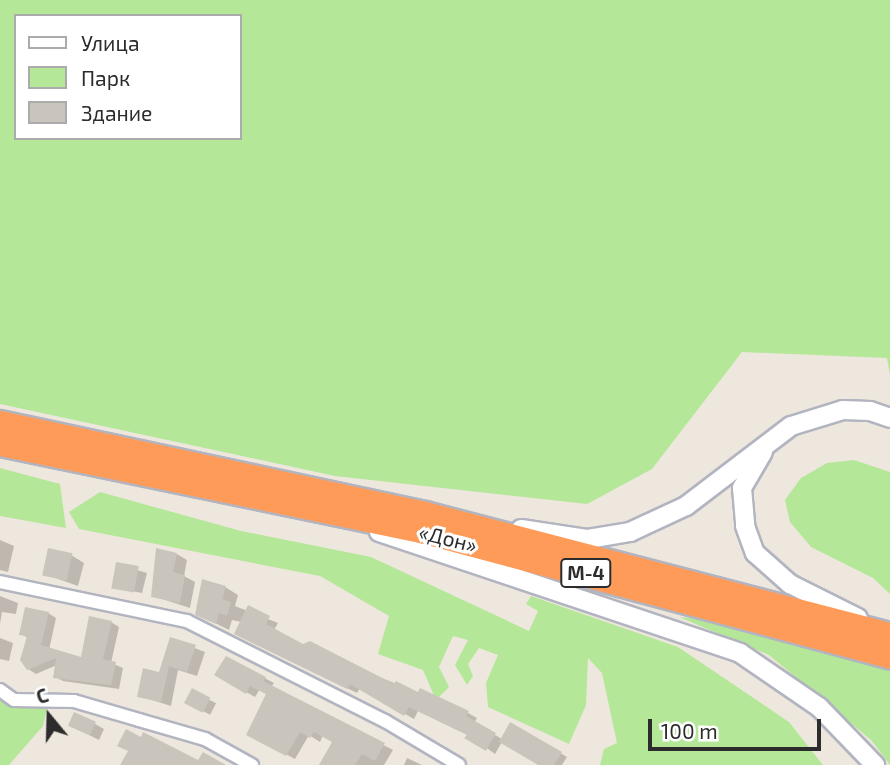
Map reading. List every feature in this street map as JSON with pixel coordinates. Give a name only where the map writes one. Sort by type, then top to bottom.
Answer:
[{"type":"highway","name":"«Дон»","points":[[0,422],[425,513],[890,633]]},
{"type":"highway","name":"«Дон»","points":[[0,444],[525,557],[890,657]]},
{"type":"main road","points":[[425,513],[588,539],[630,532],[686,506],[769,439],[821,415],[870,411],[890,418]]},
{"type":"main road","points":[[821,415],[779,437],[750,470],[743,488],[745,526],[755,553],[769,569],[823,603],[890,633]]},
{"type":"main road","points":[[278,502],[635,614],[740,653],[819,706],[875,765]]},
{"type":"street","points":[[0,582],[187,621],[385,721],[459,765]]},
{"type":"street","points":[[0,690],[14,700],[74,701],[139,720],[205,740],[252,765]]},
{"type":"green space","points":[[0,0],[890,0],[890,375],[887,358],[742,352],[652,469],[587,504],[335,476],[0,404]]},
{"type":"green space","points":[[854,460],[890,472],[890,594],[873,578],[811,547],[790,522],[785,500],[801,478],[827,463]]},
{"type":"green space","points":[[0,468],[60,484],[66,528],[0,516]]},
{"type":"green space","points":[[100,492],[241,531],[371,557],[529,631],[538,611],[526,604],[531,596],[678,647],[789,722],[823,765],[600,765],[604,749],[617,743],[602,673],[588,658],[586,705],[569,744],[488,707],[486,683],[498,655],[479,648],[468,664],[473,676],[467,685],[455,665],[468,640],[453,636],[439,667],[449,687],[436,700],[423,670],[378,654],[389,616],[320,576],[79,529],[69,512]]},
{"type":"green space","points":[[679,617],[726,621],[890,670],[890,765],[871,740],[769,655]]},
{"type":"green space","points":[[0,698],[47,708],[43,726],[9,765],[0,765]]},
{"type":"building","points":[[48,548],[72,553],[67,581],[42,575]]},
{"type":"building","points":[[156,548],[177,553],[173,572],[185,575],[180,603],[151,597]]},
{"type":"building","points":[[116,562],[139,566],[134,593],[111,589]]},
{"type":"building","points":[[202,579],[226,586],[222,599],[231,602],[227,616],[219,613],[216,624],[195,615]]},
{"type":"building","points":[[248,605],[270,616],[266,624],[303,644],[310,641],[394,684],[396,681],[418,692],[420,688],[469,711],[466,716],[496,733],[486,751],[464,738],[467,735],[409,707],[404,716],[350,684],[347,689],[234,634]]},
{"type":"building","points":[[25,607],[49,612],[41,645],[81,657],[89,616],[112,621],[103,659],[116,662],[111,685],[53,678],[56,658],[27,670],[20,660],[27,636],[19,635]]},
{"type":"building","points":[[170,637],[196,645],[187,672],[169,666],[161,702],[137,697],[143,668],[159,672]]},
{"type":"building","points":[[226,656],[266,677],[263,681],[385,743],[375,761],[362,754],[355,765],[319,765],[332,742],[314,732],[310,738],[300,732],[286,756],[246,735],[266,694],[250,686],[246,694],[214,675]]},
{"type":"building","points":[[192,688],[211,698],[203,713],[184,703]]},
{"type":"building","points":[[74,712],[96,722],[90,735],[68,726]]},
{"type":"building","points":[[510,722],[562,752],[554,765],[538,765],[499,742]]},
{"type":"building","points":[[126,729],[141,737],[143,732],[198,760],[203,752],[226,765],[120,765],[128,751],[117,746]]}]
